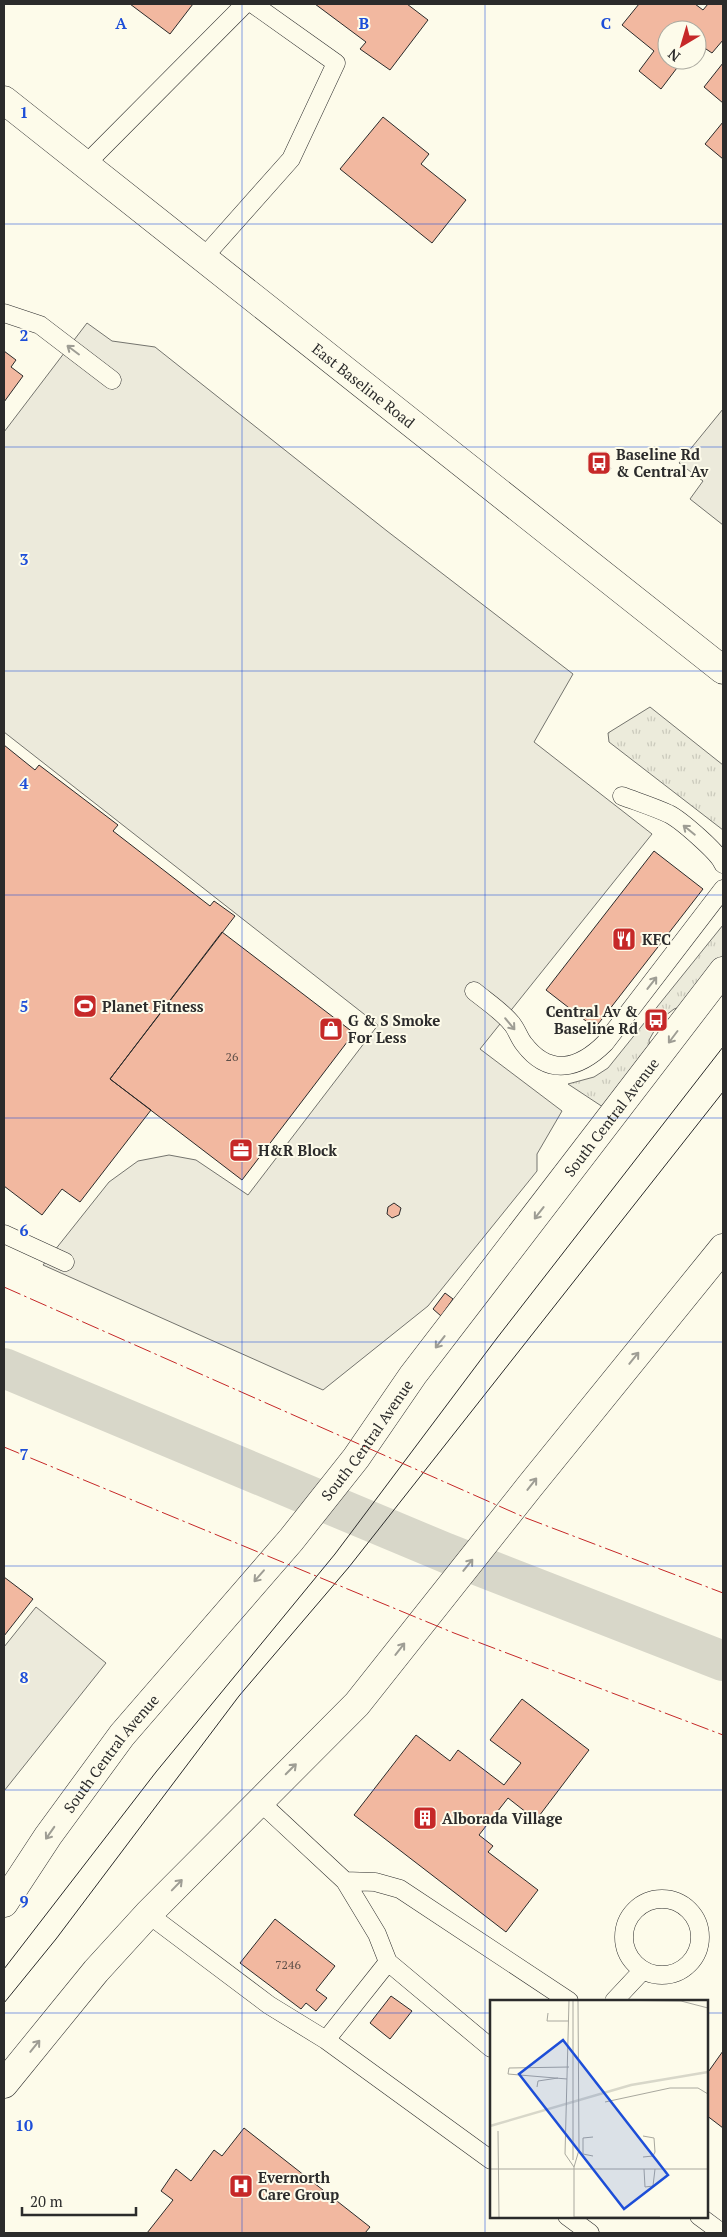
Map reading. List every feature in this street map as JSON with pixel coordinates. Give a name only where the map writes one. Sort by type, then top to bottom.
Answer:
[{"type":"main road","name":"East Baseline Road","points":[[4,100],[723,670]]},
{"type":"main road","name":"South Central Avenue","points":[[4,1903],[48,1836],[122,1735],[291,1540],[356,1458],[413,1376],[723,971]]},
{"type":"main road","points":[[4,2084],[96,1971],[148,1914],[356,1704],[723,1248]]},
{"type":"lane","points":[[85,165],[245,4]]},
{"type":"lane","points":[[203,258],[291,159],[336,63],[253,4]]},
{"type":"lane","points":[[4,313],[40,326],[112,380]]},
{"type":"lane","points":[[622,796],[671,815],[710,847],[721,858],[723,864]]},
{"type":"lane","points":[[474,991],[512,1024],[522,1043],[540,1059],[557,1067],[587,1060],[605,1043],[717,900],[723,889]]},
{"type":"lane","points":[[4,1234],[65,1262]]},
{"type":"lane","points":[[259,1801],[345,1881],[377,1934],[388,1962],[490,2047]]},
{"type":"lane","points":[[345,1881],[375,1882],[400,1889],[567,2000]]},
{"type":"lane","points":[[662,1898],[685,1906],[694,1916],[700,1927],[701,1940],[698,1953],[691,1963],[674,1974],[655,1975],[643,1970],[633,1963],[625,1946],[625,1927],[630,1916],[639,1907],[650,1901],[662,1898]]},
{"type":"lane","points":[[148,1914],[269,2005],[326,2040],[490,2159]]},
{"type":"lane","points":[[326,2040],[388,1962]]},
{"type":"lane","points":[[615,2000],[643,1970]]},
{"type":"lane","points":[[568,2217],[590,2233]]},
{"type":"lane","points":[[700,2217],[722,2233]]},
{"type":"green space","points":[[650,707],[723,765],[723,830],[609,742],[608,733]]},
{"type":"green space","points":[[723,925],[723,967],[696,1001],[674,1009],[661,1019],[649,1040],[650,1052],[612,1113],[568,1084],[594,1077],[608,1068]]},
{"type":"shaded area","points":[[87,323],[112,341],[155,347],[387,531],[573,674],[534,742],[652,834],[480,1049],[562,1111],[537,1154],[537,1171],[428,1306],[323,1390],[43,1265],[109,1182],[138,1161],[169,1155],[196,1160],[248,1195],[378,1025],[4,732],[4,432]]},
{"type":"shaded area","points":[[723,409],[723,525],[690,499],[703,481],[679,463]]},
{"type":"shaded area","points":[[36,1607],[106,1663],[4,1791],[4,1647]]},
{"type":"building","points":[[130,4],[193,4],[170,34]]},
{"type":"building","points":[[315,4],[407,4],[428,20],[390,70],[360,49],[366,42]]},
{"type":"building","points":[[639,4],[695,4],[703,10],[708,4],[723,4],[723,40],[712,53],[707,50],[707,20],[657,20],[657,70],[675,70],[661,89],[639,71],[654,51],[622,25]]},
{"type":"building","points":[[723,63],[723,103],[704,87]]},
{"type":"building","points":[[383,117],[429,154],[421,164],[466,200],[432,243],[340,169]]},
{"type":"building","points":[[723,122],[723,159],[705,144]]},
{"type":"building","points":[[4,351],[16,360],[11,367],[23,376],[4,402]]},
{"type":"building","points":[[594,456],[611,468],[606,474],[590,461]]},
{"type":"building","name":"Planet Fitness","points":[[4,745],[35,770],[39,765],[118,825],[113,831],[210,906],[214,901],[235,916],[110,1079],[151,1110],[80,1202],[62,1189],[42,1215],[4,1186]]},
{"type":"building","name":"KFC","points":[[654,851],[703,889],[595,1028],[546,990]]},
{"type":"building","points":[[222,932],[354,1033],[242,1180],[110,1079]]},
{"type":"building","points":[[394,1203],[401,1208],[399,1215],[392,1218],[387,1214],[388,1207]]},
{"type":"building","points":[[445,1293],[453,1299],[441,1316],[433,1309]]},
{"type":"building","points":[[4,1577],[33,1599],[4,1636]]},
{"type":"building","name":"Alborada Village","points":[[522,1699],[589,1750],[536,1820],[508,1798],[479,1835],[493,1846],[488,1852],[538,1890],[506,1932],[354,1815],[416,1735],[450,1761],[458,1750],[504,1785],[521,1763],[490,1740]]},
{"type":"building","points":[[275,1919],[335,1966],[316,1990],[327,1998],[316,2011],[306,2003],[301,2009],[240,1963]]},
{"type":"building","points":[[391,1996],[412,2011],[390,2039],[370,2023]]},
{"type":"building","points":[[723,2051],[723,2128],[707,2116],[707,2074]]},
{"type":"building","name":"Evernorth Care Group","points":[[244,2128],[370,2227],[365,2233],[147,2233],[173,2200],[161,2191],[176,2169],[191,2181],[214,2150],[222,2156]]},
{"type":"waterway","points":[[4,1368],[446,1553],[723,1661]]},
{"type":"tram line","points":[[4,1969],[156,1772],[335,1554],[497,1338],[723,1047]]},
{"type":"tram line","points":[[4,2003],[56,1939],[239,1696],[349,1567],[723,1092]]},
{"type":"power","points":[[4,1287],[526,1518],[723,1593]]},
{"type":"power","points":[[4,1447],[454,1633],[723,1735]]},
{"type":"place","name":"Baseline Rd & Central Av","points":[[599,463]]},
{"type":"place","name":"KFC","points":[[624,939]]},
{"type":"place","name":"Planet Fitness","points":[[85,1006]]},
{"type":"place","name":"Central Av & Baseline Rd","points":[[656,1020]]},
{"type":"place","name":"G & S Smoke For Less","points":[[331,1029]]},
{"type":"place","name":"H&R Block","points":[[241,1150]]},
{"type":"place","name":"Alborada Village","points":[[425,1818]]},
{"type":"place","name":"Evernorth Care Group","points":[[241,2186]]}]
